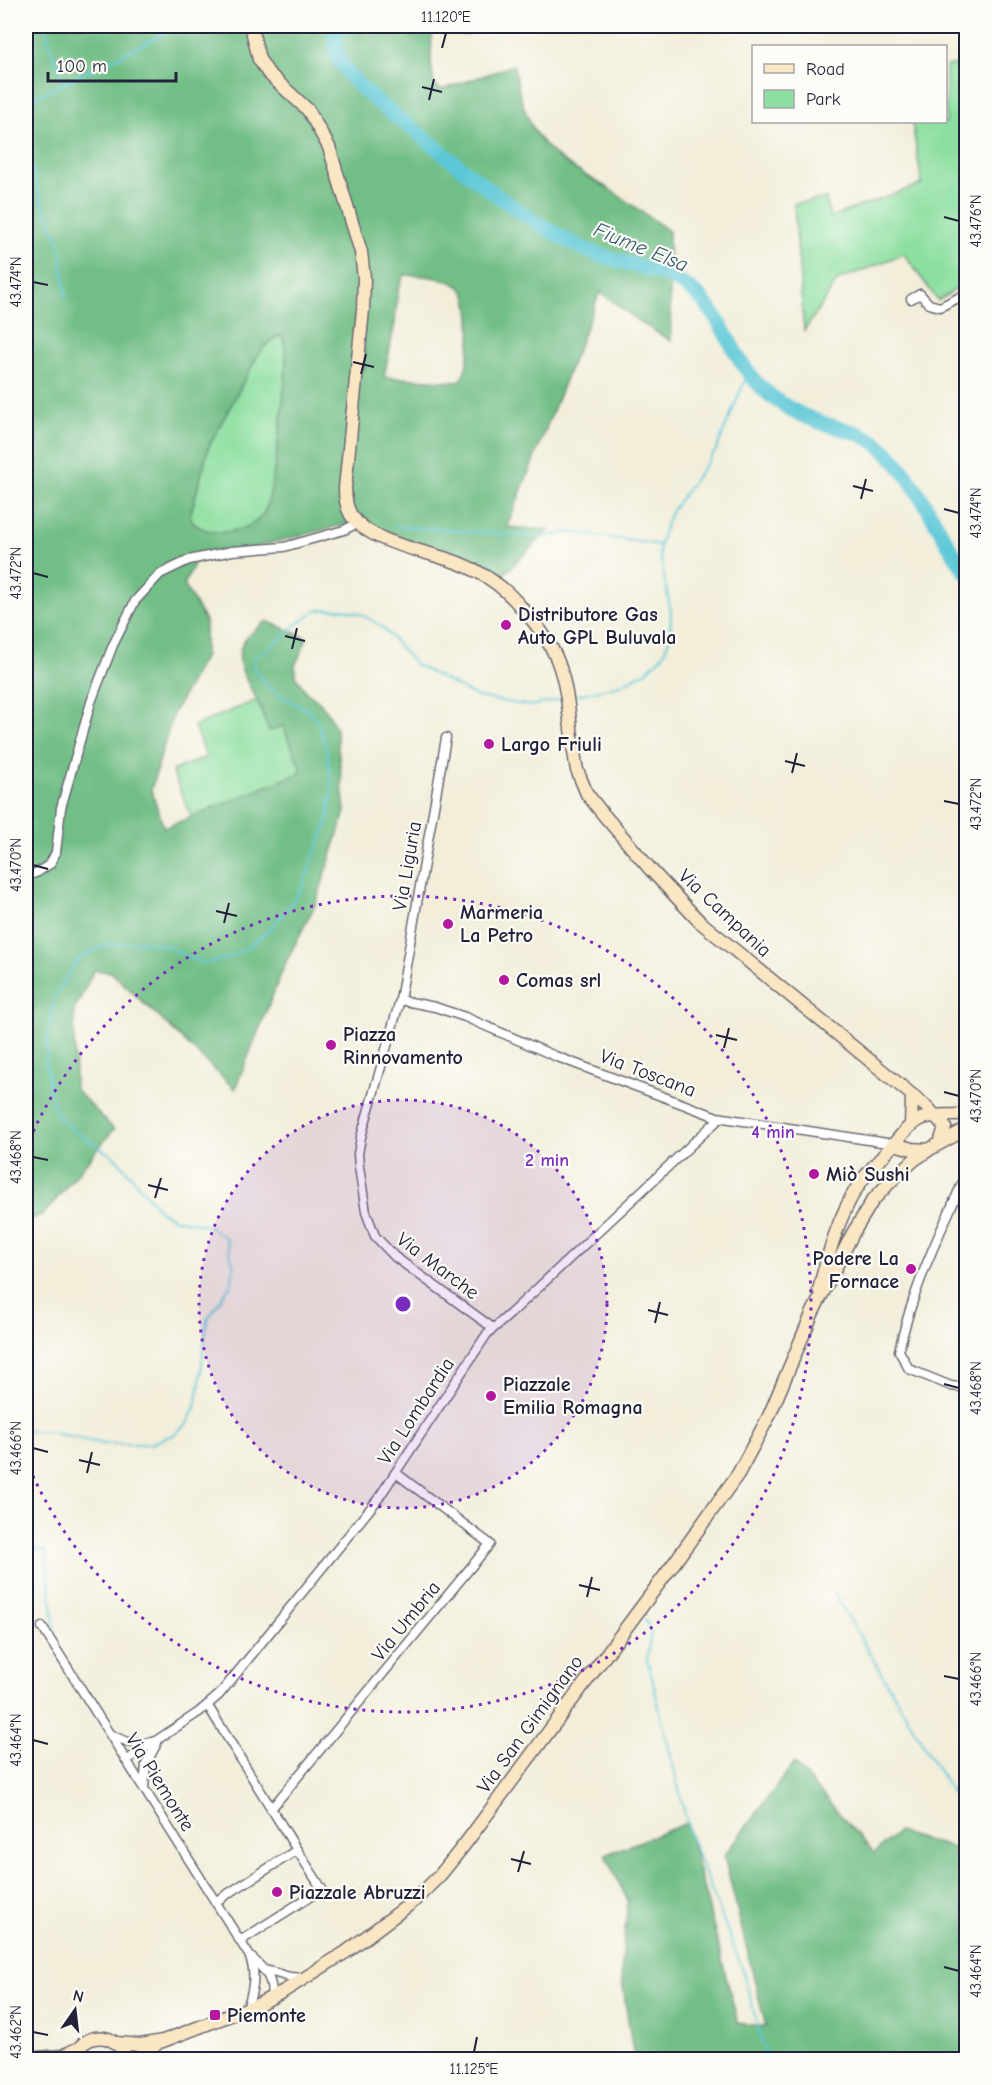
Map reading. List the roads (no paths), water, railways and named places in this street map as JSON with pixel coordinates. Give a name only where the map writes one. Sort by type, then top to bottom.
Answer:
[{"type":"main road","points":[[251,26],[259,59],[284,89],[308,110],[329,147],[361,252],[364,278],[363,310],[345,488],[349,511],[358,523]]},
{"type":"main road","name":"Via Campania","points":[[358,523],[378,536],[460,563],[493,580],[513,598],[539,629],[555,654],[562,675],[577,770],[587,794],[615,829],[674,895],[711,932],[935,1116]]},
{"type":"main road","points":[[911,1125],[912,1096]]},
{"type":"main road","name":"Via San Gimignano","points":[[812,1314],[829,1255],[848,1205],[861,1182],[894,1143],[921,1118],[966,1114]]},
{"type":"main road","points":[[935,1116],[945,1127],[940,1143]]},
{"type":"main road","name":"Via San Gimignano","points":[[80,2047],[90,2039],[99,2037],[108,2038],[117,2043],[141,2044],[163,2041],[247,2009],[306,1978],[346,1952],[414,1901],[461,1850],[734,1480],[766,1422],[812,1314],[853,1233],[873,1200],[897,1174],[928,1150],[966,1129]]},
{"type":"main road","points":[[894,1143],[912,1149],[928,1150]]},
{"type":"main road","name":"Via San Gimignano","points":[[136,2060],[163,2041]]},
{"type":"main road","points":[[117,2043],[123,2049],[127,2060]]},
{"type":"main road","points":[[26,2059],[67,2055],[80,2047]]},
{"type":"main road","points":[[74,2060],[80,2047]]},
{"type":"street","points":[[911,298],[920,294],[929,304],[940,307],[966,294]]},
{"type":"street","points":[[26,873],[38,872],[50,864],[56,852],[62,808],[91,702],[113,645],[135,602],[160,574],[189,560],[232,551],[279,548],[339,532],[358,523]]},
{"type":"street","name":"Via Liguria","points":[[400,1000],[446,738]]},
{"type":"street","name":"Via Toscana","points":[[400,1000],[435,1007],[465,1017],[548,1053],[720,1118],[894,1143]]},
{"type":"street","name":"Via Marche","points":[[400,1000],[358,1154],[366,1212],[371,1229],[380,1243],[395,1257],[493,1328]]},
{"type":"street","name":"Via Lombardia","points":[[127,1760],[159,1740],[217,1697],[362,1520],[396,1473],[485,1336],[528,1299],[720,1118]]},
{"type":"street","points":[[966,1175],[937,1239],[903,1332],[899,1352],[909,1369],[951,1386],[966,1388]]},
{"type":"street","name":"Via Umbria","points":[[271,1809],[490,1544],[396,1473]]},
{"type":"street","name":"Via Piemonte","points":[[42,1627],[249,1955],[265,1970],[290,1977],[306,1978]]},
{"type":"street","points":[[207,1706],[322,1889],[240,1941]]},
{"type":"street","points":[[111,1735],[135,1744],[159,1740]]},
{"type":"street","name":"Via Lombardia","points":[[144,1788],[146,1764],[159,1740]]},
{"type":"street","points":[[215,1902],[297,1850]]},
{"type":"street","name":"Via Piemonte","points":[[247,2009],[254,1979],[254,1970],[249,1955]]},
{"type":"street","points":[[265,1970],[271,1984],[271,1998]]},
{"type":"waterway","points":[[45,26],[64,82]]},
{"type":"waterway","points":[[26,102],[180,26]]},
{"type":"waterway","points":[[274,26],[337,31]]},
{"type":"waterway","name":"Fiume Elsa","points":[[339,26],[336,36],[337,53],[351,77],[376,101],[473,177],[537,223],[582,248],[660,273],[684,285],[708,307],[740,360],[766,392],[781,404],[807,417],[864,436],[889,454],[913,485],[966,572]]},
{"type":"waterway","points":[[26,102],[33,129],[30,159],[41,199],[60,245],[66,297]]},
{"type":"waterway","points":[[570,697],[620,685],[647,671],[663,655],[670,637],[671,612],[659,551],[662,536],[671,512],[716,450],[748,373]]},
{"type":"waterway","points":[[395,526],[543,537],[570,532],[660,545]]},
{"type":"waterway","points":[[26,1431],[45,1431],[103,1444],[150,1444],[173,1435],[187,1424],[195,1407],[207,1320],[231,1284],[234,1268],[226,1238],[206,1225],[175,1219],[161,1212],[116,1158],[75,1132],[57,1115],[51,1100],[46,1062],[50,1020],[56,994],[79,958],[106,945],[143,942],[167,946],[189,958],[206,963],[229,958],[247,948],[268,931],[289,907],[303,885],[328,821],[332,790],[328,756],[319,724],[308,710],[266,685],[254,669],[253,661],[257,655],[271,647],[317,610],[343,609],[361,614],[381,626],[416,665],[478,697],[532,706],[562,699]]},
{"type":"waterway","points":[[26,1548],[46,1551],[55,1633]]},
{"type":"waterway","points":[[834,1593],[966,1817]]},
{"type":"waterway","points":[[645,1619],[651,1632],[647,1658],[690,1835],[742,1968],[767,2060]]},
{"type":"place","name":"Distributore Gas Auto GPL Buluvala","points":[[506,625]]},
{"type":"place","name":"Largo Friuli","points":[[489,744]]},
{"type":"place","name":"Marmeria La Petro","points":[[448,924]]},
{"type":"place","name":"Comas srl","points":[[504,980]]},
{"type":"place","name":"Piazza Rinnovamento","points":[[331,1045]]},
{"type":"place","name":"Miò Sushi","points":[[814,1174]]},
{"type":"place","name":"Podere La Fornace","points":[[911,1269]]},
{"type":"place","name":"Piazzale Emilia Romagna","points":[[491,1396]]},
{"type":"place","name":"Piazzale Abruzzi","points":[[277,1892]]},
{"type":"place","name":"Piemonte","points":[[215,2015]]}]
